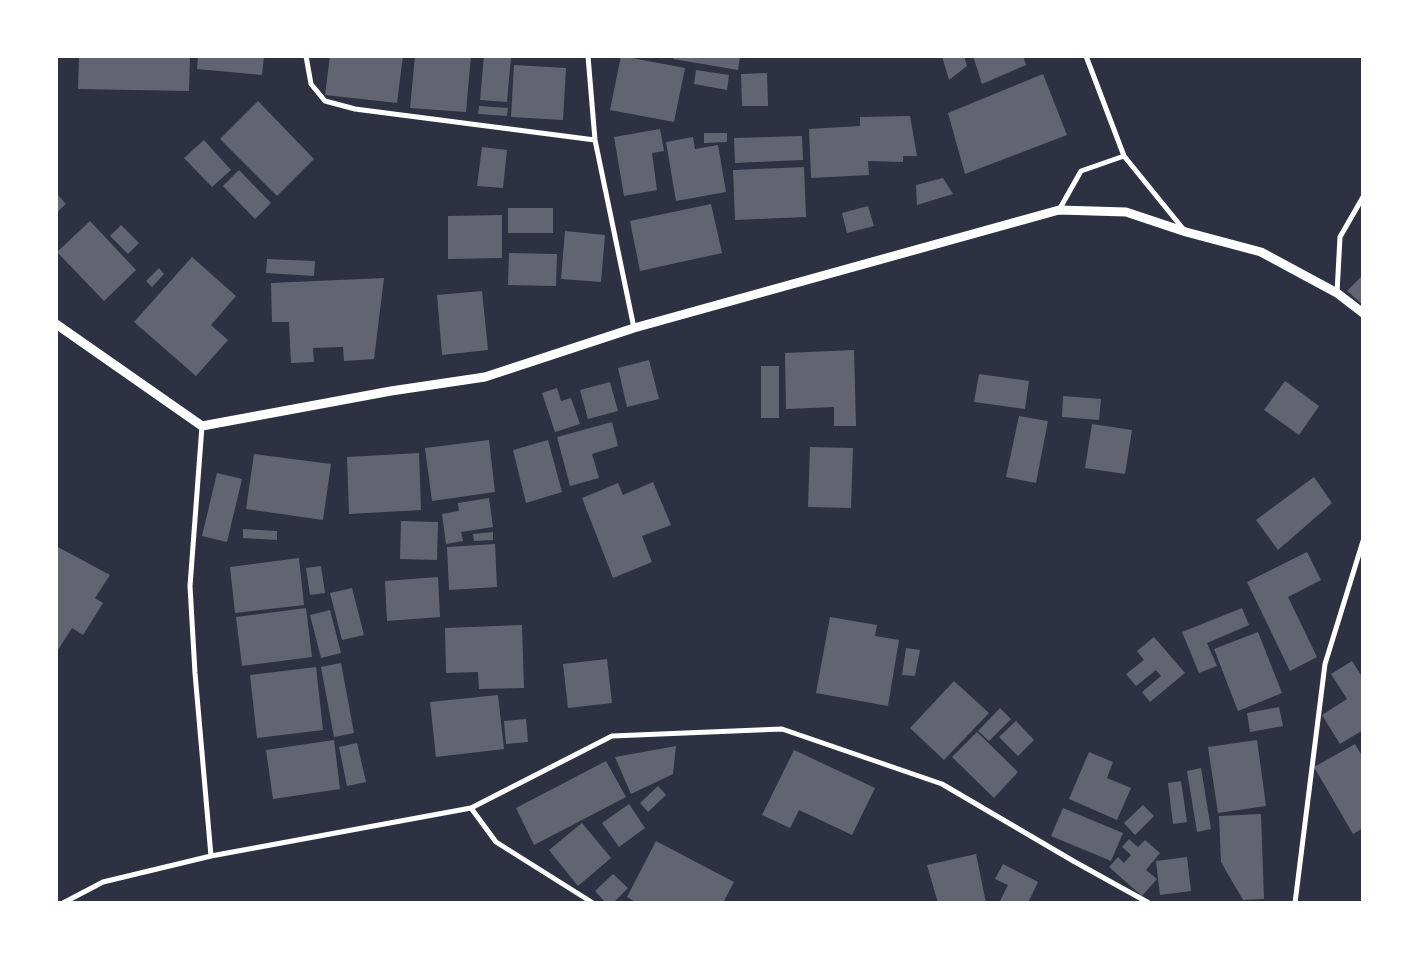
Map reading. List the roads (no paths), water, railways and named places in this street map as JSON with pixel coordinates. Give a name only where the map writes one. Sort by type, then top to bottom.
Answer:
[{"type":"street","points":[[306,56],[311,84],[325,101],[355,109],[595,140]]},
{"type":"street","points":[[588,56],[595,140],[634,328]]},
{"type":"street","points":[[1086,56],[1124,156],[1186,232]]},
{"type":"street","points":[[1059,210],[1081,171],[1124,156]]},
{"type":"street","points":[[1337,293],[1340,237],[1363,197]]},
{"type":"street","points":[[56,324],[202,426],[391,390],[485,377],[634,328],[1059,210],[1126,212],[1186,232],[1261,252],[1337,293],[1363,313]]},
{"type":"street","points":[[202,426],[190,586],[195,672],[211,856]]},
{"type":"street","points":[[1295,903],[1325,664],[1363,541]]},
{"type":"street","points":[[62,903],[104,882],[211,856],[471,808],[612,736],[782,729],[942,784],[1149,903]]},
{"type":"street","points":[[471,808],[496,842],[593,903]]}]
